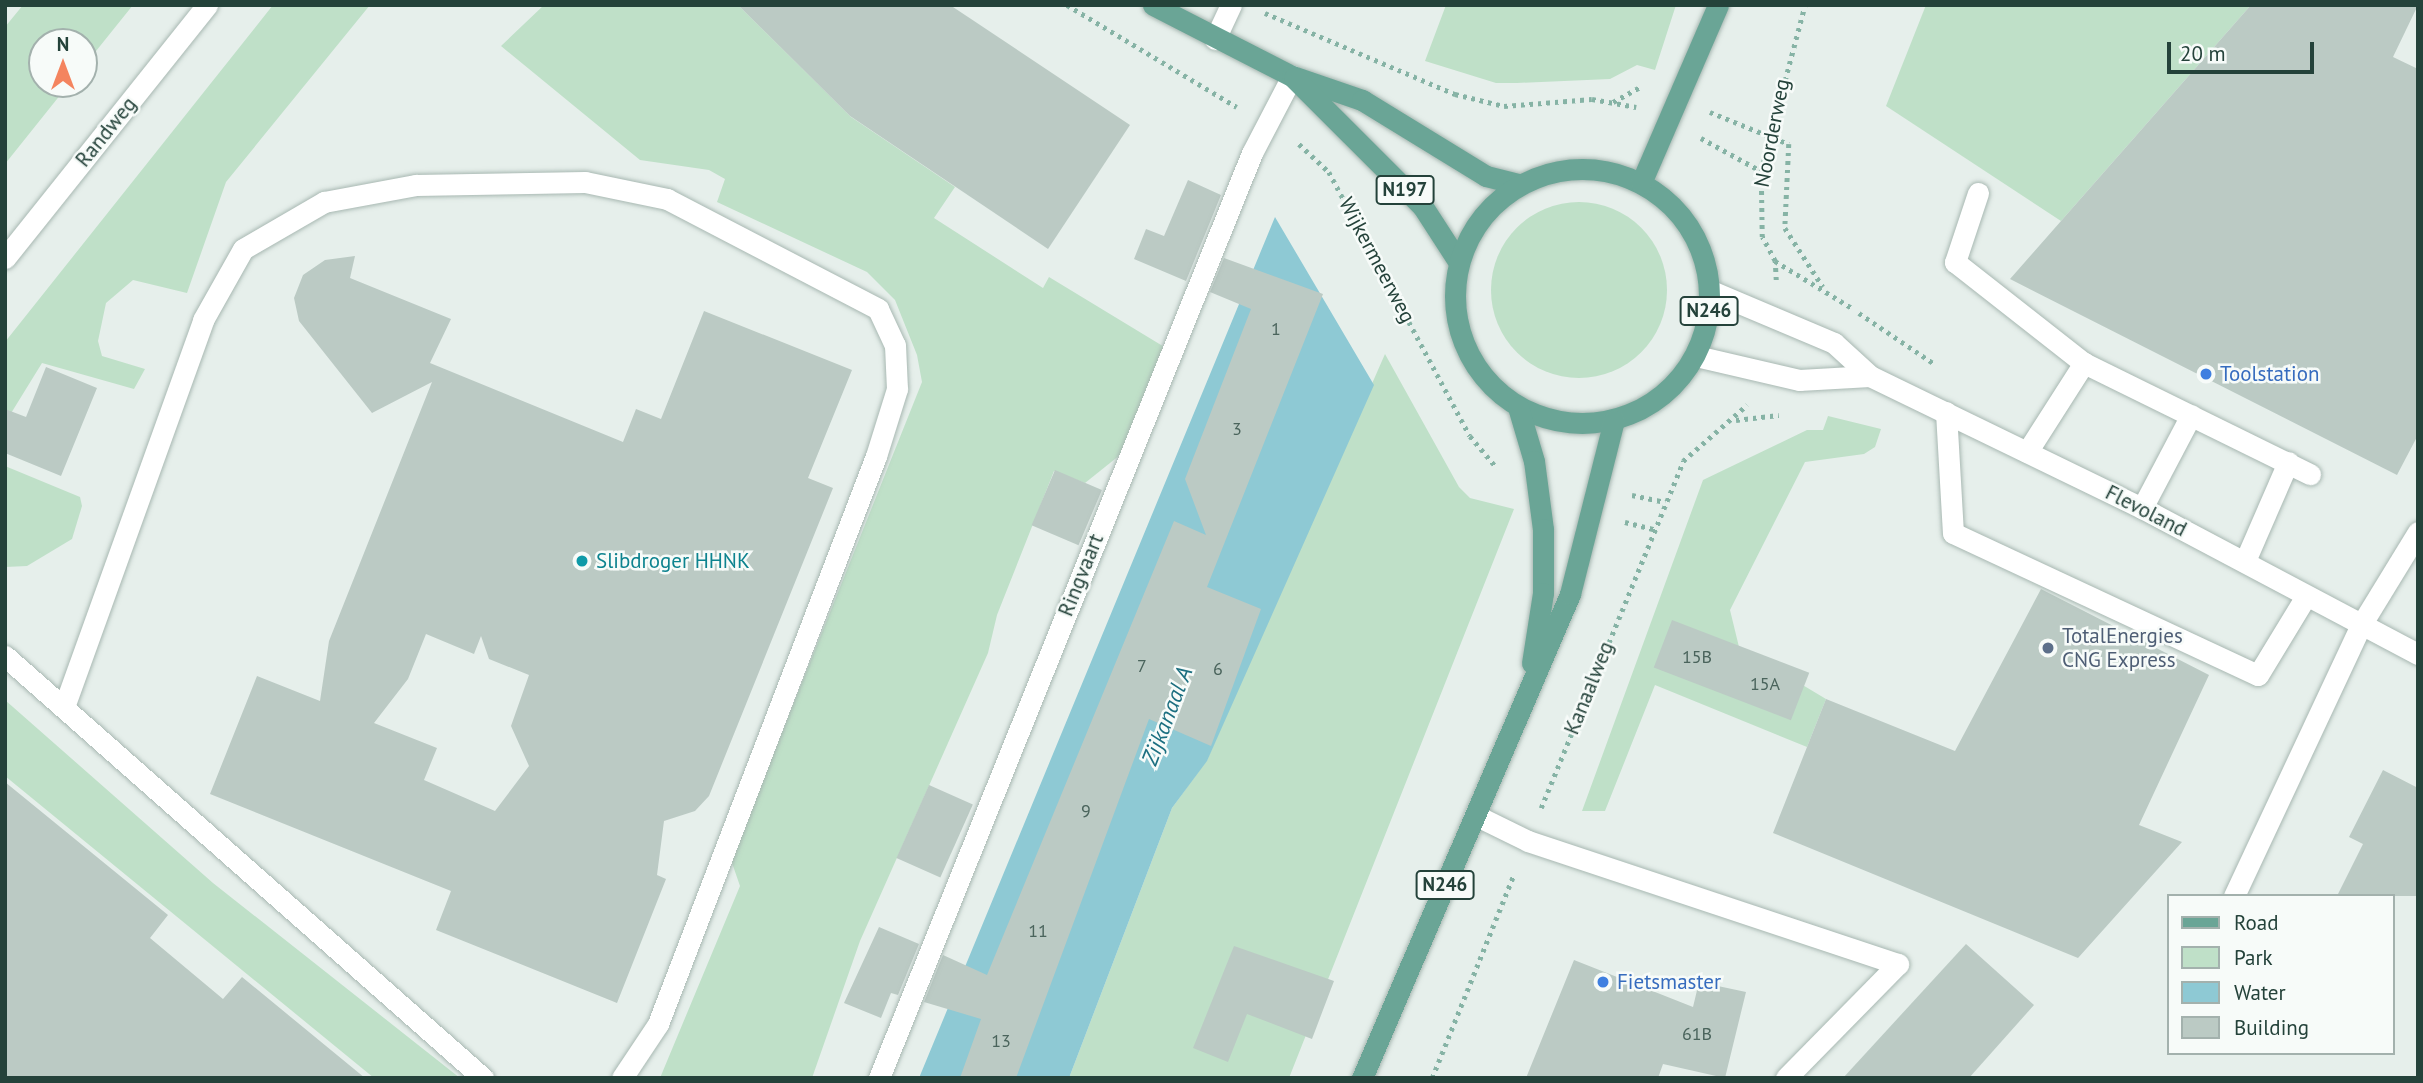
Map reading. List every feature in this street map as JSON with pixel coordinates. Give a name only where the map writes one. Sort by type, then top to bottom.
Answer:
[{"type":"main road","name":"N197","points":[[1153,5],[1292,76],[1362,100],[1486,176],[1519,184]]},
{"type":"main road","points":[[1641,183],[1672,122],[1717,5]]},
{"type":"main road","name":"N197","points":[[1292,76],[1423,207],[1458,261]]},
{"type":"main road","name":"N246","points":[[1601,170],[1641,183],[1669,202],[1691,228],[1711,291],[1696,356],[1662,397],[1614,421],[1581,425],[1518,407],[1491,387],[1462,339],[1454,295],[1458,261],[1472,231],[1519,184],[1559,171],[1601,170]]},
{"type":"main road","name":"N246","points":[[1518,407],[1538,479],[1543,593],[1528,692]]},
{"type":"main road","name":"N246","points":[[1362,1078],[1570,594],[1614,421]]},
{"type":"street","name":"Randweg","points":[[5,258],[207,5]]},
{"type":"street","points":[[1215,39],[1231,5]]},
{"type":"street","name":"Ringvaart","points":[[878,1078],[1266,124],[1292,76]]},
{"type":"street","points":[[64,707],[203,320],[243,249],[324,202],[429,184],[585,182],[667,199],[878,309],[895,345],[897,388],[876,456],[658,1024],[622,1078]]},
{"type":"street","points":[[1978,193],[1955,262],[2084,363],[2310,474]]},
{"type":"street","name":"Flevoland","points":[[1711,291],[1834,344],[1870,376],[2141,508],[2418,654]]},
{"type":"street","name":"Flevoland","points":[[1696,356],[1759,373],[1799,380],[1870,376]]},
{"type":"street","points":[[2027,452],[2084,363]]},
{"type":"street","points":[[1946,412],[1953,533],[2258,675],[2306,596]]},
{"type":"street","points":[[2141,508],[2190,415]]},
{"type":"street","points":[[2245,561],[2288,462]]},
{"type":"street","points":[[2235,894],[2361,625],[2418,532]]},
{"type":"street","points":[[5,656],[484,1078]]},
{"type":"street","points":[[1475,815],[1528,841],[1898,964],[1786,1078]]},
{"type":"path","name":"Wijkermeerweg","points":[[1067,5],[1307,149],[1329,172],[1471,436],[1493,466],[1538,479]]},
{"type":"path","name":"Noorderweg","points":[[1805,5],[1761,171],[1762,237],[1775,261],[1823,289]]},
{"type":"path","points":[[1259,10],[1455,93],[1504,106],[1612,103],[1672,122],[1761,171]]},
{"type":"path","points":[[1612,103],[1647,84],[1768,139],[1789,144],[1785,228],[1823,289],[1943,371]]},
{"type":"path","points":[[1811,334],[1823,289]]},
{"type":"path","name":"Kanaalweg","points":[[1432,1078],[1683,461],[1736,420],[1759,373]]},
{"type":"path","points":[[1736,420],[1790,413],[1799,380]]},
{"type":"path","points":[[1596,488],[1665,502]]},
{"type":"green space","points":[[23,5],[133,5],[98,49],[98,28],[28,28],[28,98],[58,98],[5,164],[5,27]]},
{"type":"green space","points":[[273,5],[370,5],[226,182],[187,293],[133,280],[106,303],[98,341],[102,356],[145,369],[134,389],[42,363],[5,423],[5,342]]},
{"type":"green space","points":[[544,5],[738,5],[851,117],[955,187],[934,218],[1043,288],[1049,277],[1166,348],[1120,455],[1085,483],[1054,471],[997,615],[988,653],[860,941],[812,1078],[660,1078],[740,886],[731,860],[922,382],[917,355],[895,300],[867,272],[717,202],[725,179],[709,170],[640,160],[501,46]]},
{"type":"green space","points":[[1446,5],[1676,5],[1655,70],[1637,65],[1610,79],[1496,83],[1425,61]]},
{"type":"green space","points":[[1926,5],[2251,5],[2061,221],[1886,106]]},
{"type":"green space","points":[[1579,202],[1612,209],[1641,228],[1660,257],[1667,290],[1660,323],[1641,352],[1612,371],[1579,378],[1546,371],[1517,352],[1498,323],[1491,290],[1498,257],[1517,228],[1546,209]]},
{"type":"green space","points":[[1385,354],[1459,487],[1470,498],[1514,509],[1289,1078],[1069,1078],[1172,808],[1207,760]]},
{"type":"green space","points":[[1828,416],[1881,429],[1875,447],[1864,454],[1805,462],[1730,610],[1739,647],[1826,699],[1807,747],[1655,685],[1605,811],[1582,811],[1703,480],[1807,430],[1823,430]]},
{"type":"green space","points":[[5,466],[80,497],[82,506],[72,539],[27,566],[5,567]]},
{"type":"green space","points":[[5,700],[213,883],[460,1078],[374,1078],[5,776]]},
{"type":"water","name":"Zijkanaal A","points":[[1275,217],[1374,385],[1207,761],[1172,808],[1069,1078],[919,1078]]},
{"type":"building","points":[[738,5],[950,5],[1130,125],[1048,249],[850,116]]},
{"type":"building","points":[[2251,5],[2418,5],[2393,57],[2418,69],[2418,435],[2397,475],[2010,279]]},
{"type":"building","points":[[1188,180],[1221,195],[1186,281],[1134,259],[1146,229],[1164,236]]},
{"type":"building","name":"Slibdroger HHNK","points":[[355,256],[350,278],[451,319],[430,363],[623,442],[636,409],[661,419],[704,311],[852,370],[808,478],[833,488],[709,796],[695,811],[664,821],[657,875],[666,879],[617,1003],[436,930],[451,891],[210,794],[257,676],[320,701],[329,641],[432,382],[372,413],[299,321],[294,298],[303,275],[325,260]],"holes":[[[426,634],[474,654],[481,636],[489,659],[529,675],[511,726],[529,766],[495,811],[424,780],[437,748],[374,723],[408,679]]]},
{"type":"building","points":[[1224,258],[1323,294],[1207,587],[1261,609],[1211,746],[1149,719],[1016,1078],[960,1078],[981,1019],[924,1002],[943,955],[987,975],[1174,521],[1206,535],[1185,479],[1251,309],[1210,292]]},
{"type":"building","points":[[46,367],[97,388],[61,476],[5,453],[5,409],[26,417]]},
{"type":"building","points":[[1055,470],[1102,490],[1079,545],[1032,525]]},
{"type":"building","points":[[2041,589],[2209,675],[2139,825],[2182,842],[2078,958],[1773,833],[1826,699],[1955,751]]},
{"type":"building","points":[[1672,620],[1809,673],[1791,720],[1654,668]]},
{"type":"building","points":[[2383,770],[2418,788],[2418,896],[2338,894],[2363,844],[2349,837]]},
{"type":"building","points":[[5,782],[168,915],[150,938],[223,999],[242,977],[365,1078],[5,1078]]},
{"type":"building","points":[[929,785],[973,805],[940,878],[896,858]]},
{"type":"building","points":[[879,927],[919,944],[898,995],[891,993],[881,1018],[844,1003]]},
{"type":"building","points":[[1966,944],[2034,1005],[1969,1078],[1843,1078]]},
{"type":"building","points":[[1234,946],[1334,981],[1312,1039],[1247,1014],[1228,1062],[1193,1048]]},
{"type":"building","points":[[1574,960],[1693,1007],[1699,982],[1746,992],[1725,1078],[1663,1064],[1658,1078],[1526,1078]]},
{"type":"place","name":"Toolstation","points":[[2206,374]]},
{"type":"place","name":"Slibdroger HHNK","points":[[582,561]]},
{"type":"place","name":"TotalEnergies CNG Express","points":[[2048,648]]},
{"type":"place","name":"Fietsmaster","points":[[1603,982]]}]
